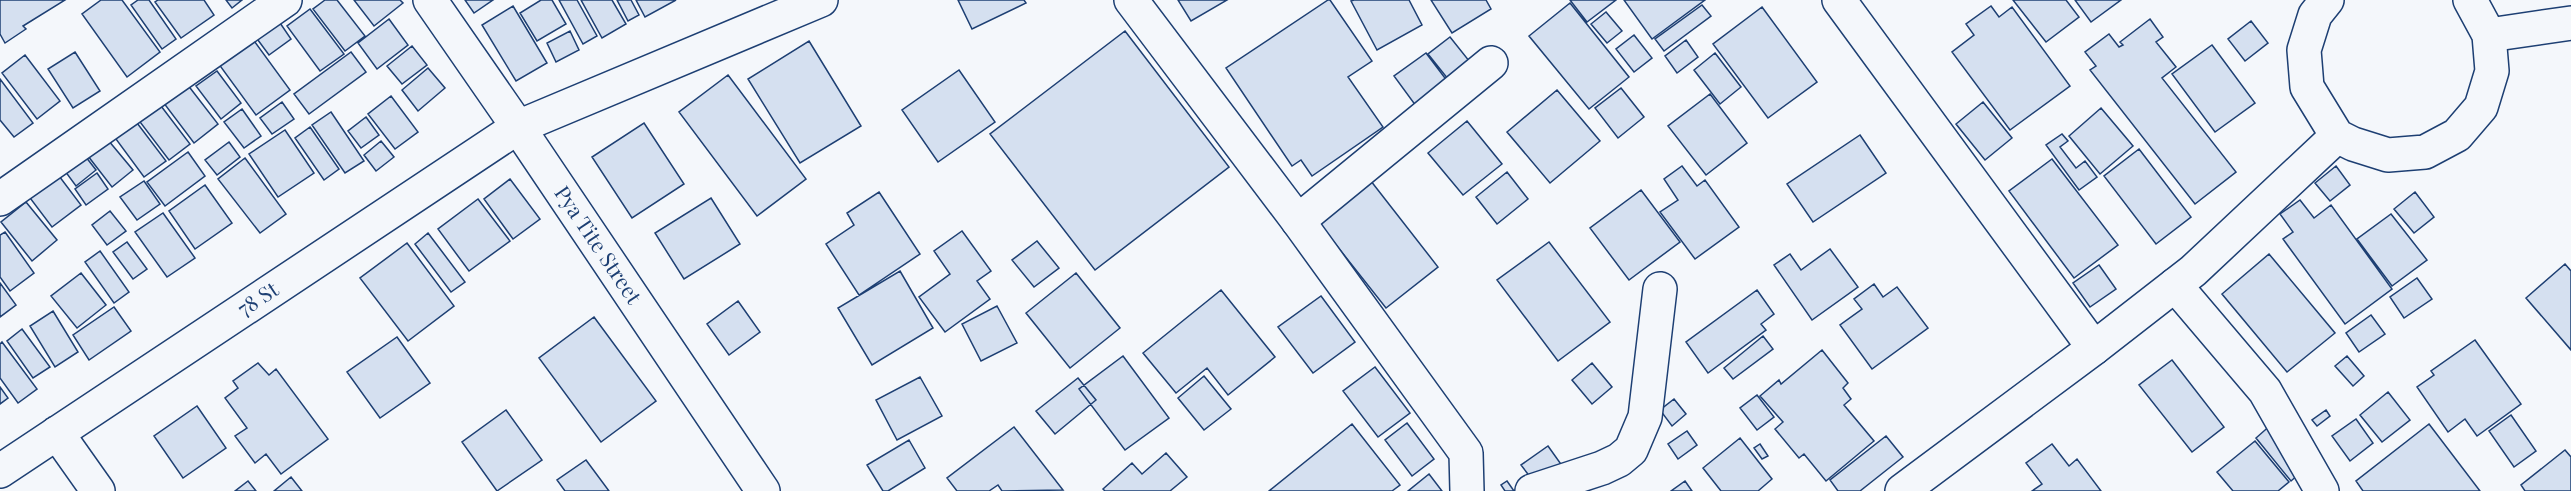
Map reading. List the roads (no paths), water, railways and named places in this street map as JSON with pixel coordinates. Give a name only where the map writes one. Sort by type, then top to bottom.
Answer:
[{"type":"street","points":[[0,199],[285,0]]},
{"type":"street","name":"Pya Tite Street","points":[[430,0],[518,126],[753,487]]},
{"type":"street","name":"78 St","points":[[0,471],[518,126],[821,0]]},
{"type":"street","points":[[1131,0],[1298,221],[1466,453],[1467,491]]},
{"type":"street","points":[[1839,0],[2094,348]]},
{"type":"street","points":[[2327,0],[2315,15],[2304,50],[2307,87],[2337,136],[2353,144],[2388,155],[2425,152],[2457,135],[2481,107],[2492,72],[2489,34],[2470,0]]},
{"type":"street","points":[[2489,34],[2571,23]]},
{"type":"street","points":[[1298,221],[1491,63]]},
{"type":"street","points":[[1902,491],[2175,285],[2337,136]]},
{"type":"street","points":[[2175,285],[2265,391],[2322,491]]},
{"type":"street","points":[[1532,491],[1602,468],[1619,460],[1631,450],[1645,417],[1660,289]]},
{"type":"street","points":[[57,433],[98,491]]}]
